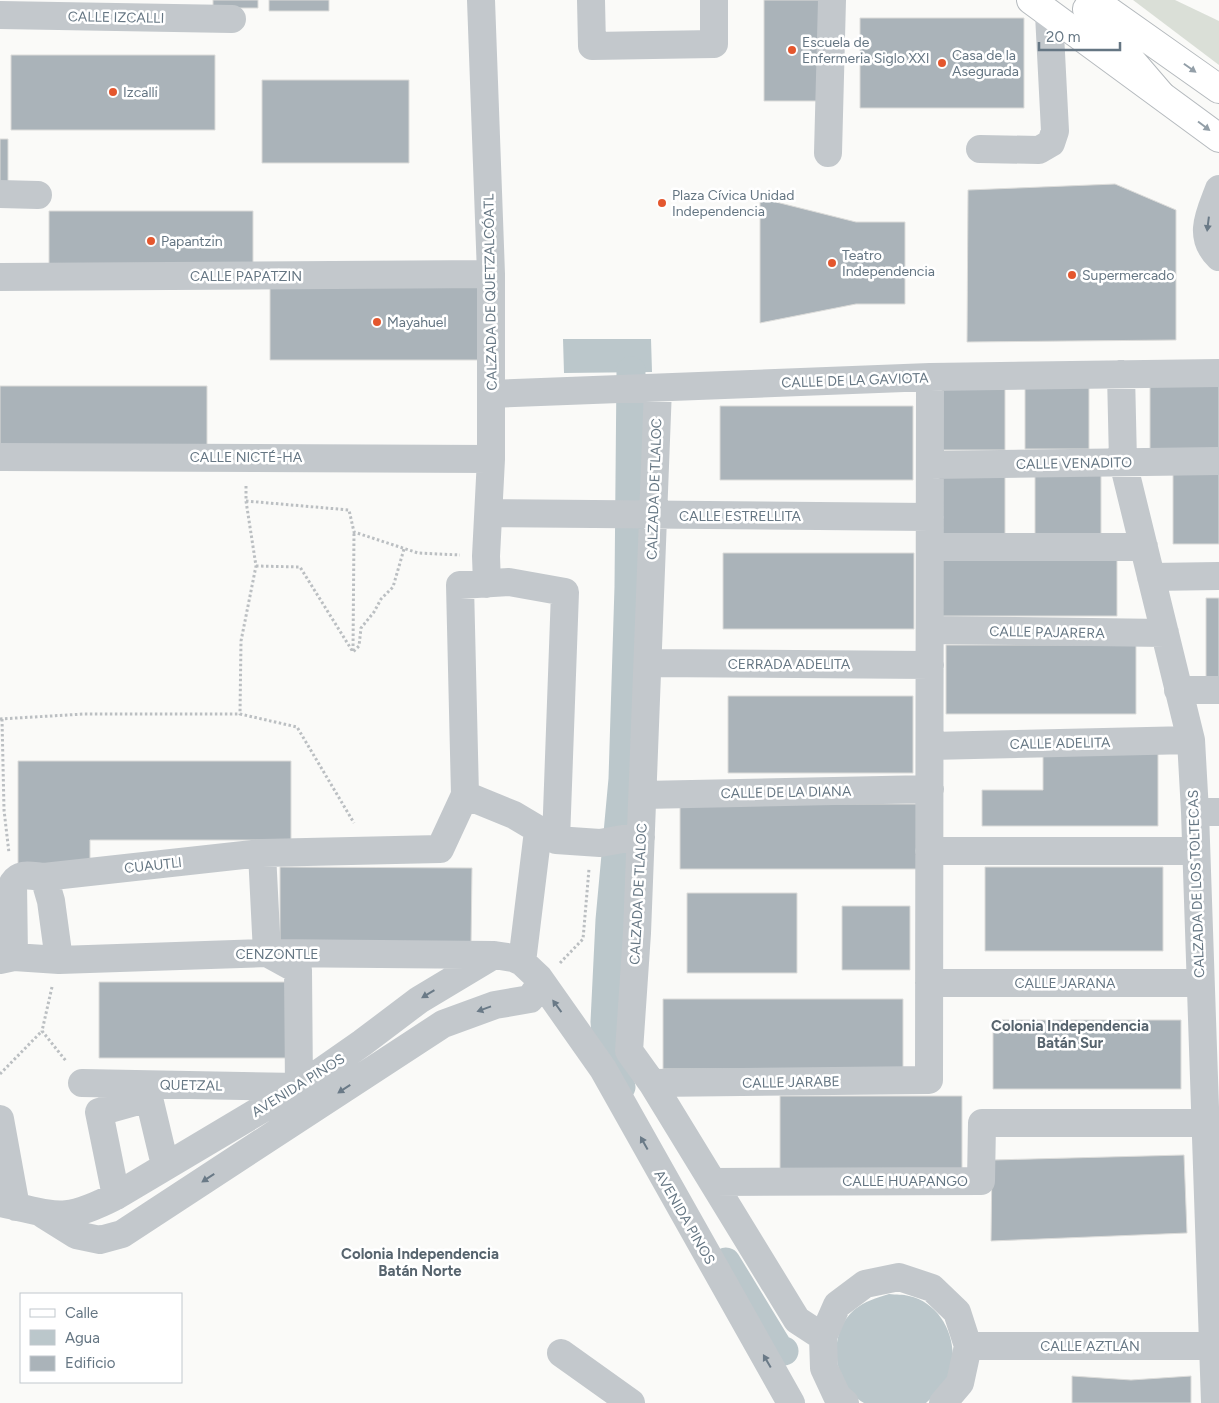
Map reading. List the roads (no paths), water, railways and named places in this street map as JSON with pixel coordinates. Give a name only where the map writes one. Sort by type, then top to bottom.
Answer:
[{"type":"main road","points":[[1080,0],[1160,94]]},
{"type":"main road","points":[[1093,0],[1219,88]]},
{"type":"main road","points":[[1040,7],[1219,138]]},
{"type":"street","name":"CALZADA DE QUETZALCÓATL","points":[[481,0],[491,274],[491,459],[486,556],[487,584]]},
{"type":"street","points":[[591,0],[592,46],[714,44],[714,0]]},
{"type":"street","points":[[828,153],[832,0]]},
{"type":"street","points":[[980,149],[1039,150],[1051,144],[1055,132],[1040,7]]},
{"type":"street","name":"CALLE IZCALLI","points":[[0,16],[232,19]]},
{"type":"street","points":[[1219,189],[1206,222],[1207,240],[1219,257]]},
{"type":"street","points":[[0,194],[38,195]]},
{"type":"street","name":"CALLE PAPATZIN","points":[[0,277],[491,274]]},
{"type":"street","name":"CALLE DE LA GAVIOTA","points":[[491,394],[930,377],[1219,373]]},
{"type":"street","name":"CALZADA DE LOS TOLTECAS","points":[[1122,374],[1123,462],[1207,812],[1196,851],[1208,911],[1200,983],[1210,1011],[1216,1346],[1214,1403]]},
{"type":"street","points":[[930,377],[930,983]]},
{"type":"street","name":"CALZADA DE TLALOC","points":[[658,388],[643,795],[638,837],[637,933],[629,1051],[652,1083],[797,1320],[823,1337]]},
{"type":"street","name":"CALLE NICTÉ-HA","points":[[0,457],[491,459]]},
{"type":"street","name":"CALLE VENADITO","points":[[930,465],[1219,461]]},
{"type":"street","name":"CALLE ESTRELLITA","points":[[489,513],[653,516],[930,517]]},
{"type":"street","points":[[930,547],[1144,548]]},
{"type":"street","points":[[1151,577],[1219,576]]},
{"type":"street","points":[[494,955],[513,958],[522,962],[547,835],[565,592],[509,582],[460,585],[466,795],[514,815],[547,835],[595,842],[638,837]]},
{"type":"street","name":"CALLE PAJARERA","points":[[930,630],[1165,633]]},
{"type":"street","name":"CERRADA ADELITA","points":[[648,663],[930,665]]},
{"type":"street","points":[[1178,690],[1219,690]]},
{"type":"street","name":"CALLE ADELITA","points":[[930,746],[1191,740]]},
{"type":"street","name":"CALLE DE LA DIANA","points":[[643,795],[930,789]]},
{"type":"street","name":"CUAUTLI","points":[[7,958],[13,883],[16,878],[23,875],[44,877],[262,853],[440,849],[466,795]]},
{"type":"street","points":[[930,851],[1196,851]]},
{"type":"street","points":[[262,853],[267,953],[298,970],[299,1087]]},
{"type":"street","points":[[44,877],[51,901],[59,960]]},
{"type":"street","name":"CENZONTLE","points":[[7,958],[59,960],[267,953],[494,955]]},
{"type":"street","name":"AVENIDA PINOS","points":[[19,1208],[62,1216],[74,1215],[87,1211],[116,1196],[299,1087],[419,1000],[494,955]]},
{"type":"street","name":"AVENIDA PINOS","points":[[522,962],[532,969],[603,1069],[792,1403]]},
{"type":"street","name":"AVENIDA PINOS","points":[[19,1208],[76,1234],[100,1240],[122,1234],[443,1024],[495,1005],[530,999],[541,983]]},
{"type":"street","name":"CALLE JARABE","points":[[652,1083],[930,1080],[930,983]]},
{"type":"street","name":"CALLE JARANA","points":[[930,983],[1200,983]]},
{"type":"street","name":"QUETZAL","points":[[82,1083],[299,1087]]},
{"type":"street","points":[[116,1196],[99,1112],[149,1098],[165,1166]]},
{"type":"street","points":[[0,1119],[19,1208]]},
{"type":"street","name":"CALLE HUAPANGO","points":[[713,1182],[981,1181],[982,1123],[1212,1123]]},
{"type":"street","points":[[845,1403],[837,1396],[824,1368],[823,1337],[837,1305],[865,1284],[899,1277],[932,1288],[957,1312],[968,1346],[960,1383],[943,1403]]},
{"type":"street","name":"CALLE AZTLÁN","points":[[968,1346],[1216,1346]]},
{"type":"street","points":[[561,1353],[631,1403]]},
{"type":"water","points":[[563,339],[651,339],[652,372],[564,373]]},
{"type":"water","points":[[889,1294],[904,1295],[921,1300],[939,1315],[946,1325],[952,1349],[950,1373],[937,1393],[926,1403],[864,1403],[845,1384],[840,1372],[837,1359],[837,1345],[839,1332],[845,1320],[862,1304]]},
{"type":"waterway","points":[[621,1087],[609,1066],[605,1022],[610,920],[623,779],[629,587],[631,371]]},
{"type":"waterway","points":[[726,1262],[779,1349],[784,1351]]},
{"type":"place","name":"Escuela de Enfermeria Siglo XXI","points":[[792,50]]},
{"type":"place","name":"Casa de la Asegurada","points":[[942,63]]},
{"type":"place","name":"Izcalli","points":[[113,92]]},
{"type":"place","name":"Plaza Cívica Unidad Independencia","points":[[662,203]]},
{"type":"place","name":"Papantzin","points":[[151,241]]},
{"type":"place","name":"Teatro Independencia","points":[[832,263]]},
{"type":"place","name":"Supermercado","points":[[1072,275]]},
{"type":"place","name":"Mayahuel","points":[[377,322]]},
{"type":"district","name":"Colonia Independencia Batán Sur","points":[[1070,1034]]},
{"type":"district","name":"Colonia Independencia Batán Norte","points":[[420,1262]]}]
